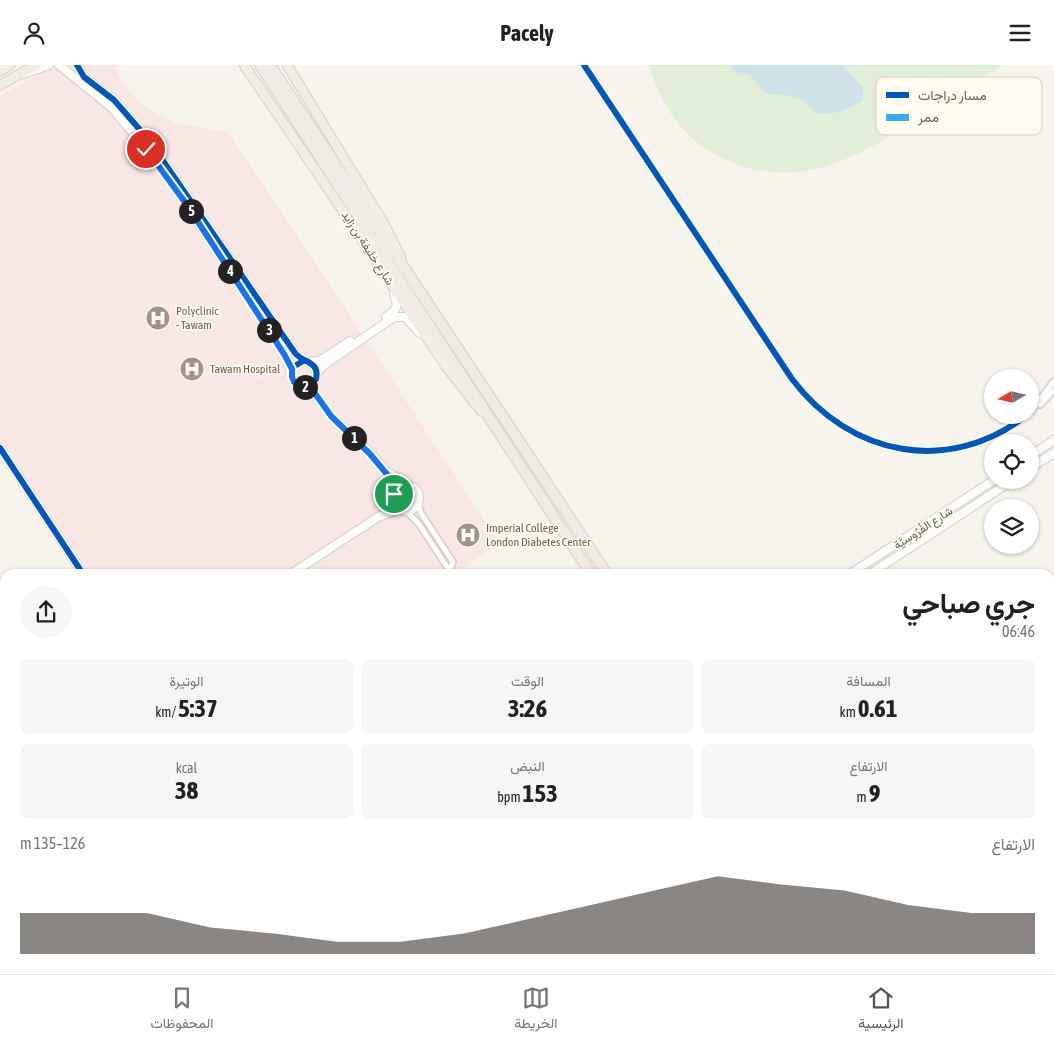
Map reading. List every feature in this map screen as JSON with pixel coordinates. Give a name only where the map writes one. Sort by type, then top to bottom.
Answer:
[{"type":"highway","name":"شارع خليفة بن زايد","points":[[260,65],[588,569]]},
{"type":"highway","name":"شارع خليفة بن زايد","points":[[270,65],[604,569]]},
{"type":"main road","points":[[0,71],[10,65]]},
{"type":"main road","points":[[0,85],[36,65]]},
{"type":"main road","name":"شارع خليفة بن زايد","points":[[244,65],[428,340],[457,381],[496,428]]},
{"type":"main road","name":"شارع خليفة بن زايد","points":[[287,65],[383,222],[406,272]]},
{"type":"street","points":[[19,75],[30,73],[49,65]]},
{"type":"street","points":[[63,66],[83,86],[111,107],[140,141],[177,191],[284,354],[292,369],[293,381],[314,392],[331,416],[362,445],[388,475],[394,485],[394,503],[419,524],[447,567],[451,568],[453,562],[421,513],[416,490],[394,477],[362,440],[329,409],[320,396],[317,375],[306,361],[295,353],[148,139],[114,99],[84,77],[76,65]]},
{"type":"street","points":[[584,65],[792,379],[822,412],[848,430],[875,442],[903,449],[926,451],[948,449],[977,442],[1004,431],[1014,424]]},
{"type":"street","points":[[226,265],[232,265],[244,277]]},
{"type":"street","points":[[292,369],[296,363],[322,359],[394,311],[398,303],[392,285]]},
{"type":"street","points":[[304,387],[312,385],[324,365],[396,316],[407,318],[428,340]]},
{"type":"street","points":[[1039,400],[1054,381]]},
{"type":"street","points":[[1039,405],[1054,390]]},
{"type":"street","points":[[1039,450],[1054,440]]},
{"type":"street","points":[[0,448],[80,569]]},
{"type":"street","points":[[1039,463],[1054,453]]},
{"type":"street","points":[[378,517],[394,496],[398,487],[406,485]]},
{"type":"street","name":"شارع الفُرُوسِيَّة","points":[[858,569],[984,487]]},
{"type":"street","name":"شارع الفُرُوسِيَّة","points":[[878,569],[1000,489]]},
{"type":"street","points":[[928,537],[924,536],[924,532],[954,511],[964,501]]},
{"type":"street","points":[[299,569],[378,517],[414,508],[418,502]]},
{"type":"shaded area","name":"Tawam Hospital","points":[[55,65],[114,65],[121,79],[139,103],[174,123],[228,132],[500,543],[462,569],[81,569],[0,445],[0,96]]},
{"type":"shaded area","points":[[730,65],[842,65],[863,88],[863,100],[840,111],[820,114],[800,99],[765,93],[750,75],[733,71]]},
{"type":"green space","points":[[649,65],[1003,65],[984,77],[876,77],[876,135],[892,135],[850,157],[825,166],[799,172],[773,172],[746,167],[718,156],[705,148],[693,139],[674,118],[666,106]]},
{"type":"cycle path","points":[[77,65],[84,77],[114,100],[148,139],[295,353],[316,369],[316,379],[307,387],[298,385],[292,377],[293,367],[303,361]]},
{"type":"cycle path","points":[[584,65],[792,379],[816,405],[842,426],[871,440],[902,449],[934,451],[966,446],[997,434],[1013,424]]},
{"type":"cycle path","points":[[0,448],[80,569]]},
{"type":"place","name":"Polyclinic - Tawam","points":[[158,318]]},
{"type":"place","name":"Tawam Hospital","points":[[192,369]]},
{"type":"place","name":"Imperial College London Diabetes Center","points":[[468,535]]},
{"type":"route","points":[[146,149],[187,205],[288,359],[292,369],[293,381],[299,386],[314,392],[331,416],[370,454],[391,479],[394,485],[394,494]]}]
